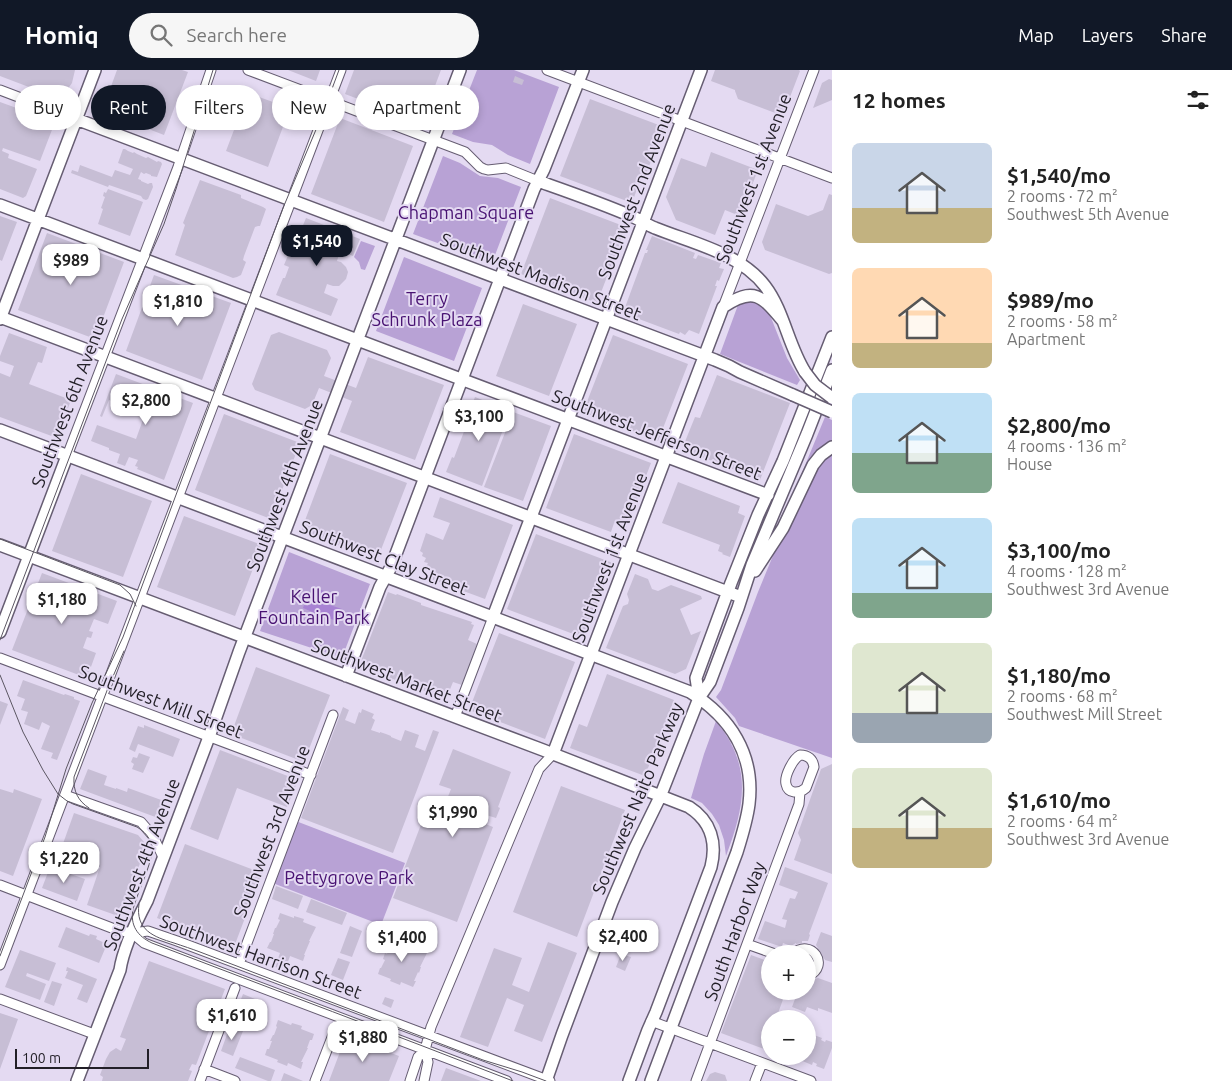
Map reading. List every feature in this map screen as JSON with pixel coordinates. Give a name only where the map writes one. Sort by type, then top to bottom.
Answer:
[{"type":"main road","points":[[81,106],[95,70]]},
{"type":"main road","name":"Southwest 4th Avenue","points":[[77,1081],[120,970],[121,961],[147,901],[460,70]]},
{"type":"main road","points":[[346,676],[380,587],[391,566],[500,279],[583,70]]},
{"type":"main road","name":"Southwest 2nd Avenue","points":[[493,617],[701,70]]},
{"type":"main road","name":"Southwest Madison Street","points":[[81,121],[704,357],[729,366],[741,368],[794,393]]},
{"type":"main road","points":[[72,130],[0,318],[728,592],[743,593],[783,528],[810,470],[817,460],[832,447]]},
{"type":"main road","points":[[538,181],[713,250],[729,257],[753,273],[774,300],[801,367],[815,385],[832,398]]},
{"type":"main road","name":"Southwest Jefferson Street","points":[[0,205],[768,495]]},
{"type":"main road","points":[[723,307],[734,299],[750,295],[755,296],[767,302],[783,321]]},
{"type":"main road","name":"Southwest 1st Avenue","points":[[553,754],[723,307]]},
{"type":"main road","name":"Southwest Naito Parkway","points":[[699,698],[696,678],[758,515],[784,461],[832,337]]},
{"type":"main road","name":"Southwest Naito Parkway","points":[[548,1080],[562,1035],[612,902],[660,796],[699,698],[710,682],[772,518],[808,434],[832,370]]},
{"type":"main road","points":[[794,393],[827,406],[832,406]]},
{"type":"main road","points":[[794,393],[832,412]]},
{"type":"main road","name":"Southwest Clay Street","points":[[0,430],[690,692],[726,721],[739,743],[748,772],[749,802],[743,831],[737,852],[651,1081]]},
{"type":"main road","name":"Southwest 6th Avenue","points":[[0,632],[67,456]]},
{"type":"main road","points":[[768,495],[772,504],[772,518]]},
{"type":"main road","name":"Southwest Market Street","points":[[0,544],[553,754],[689,807],[697,812],[704,820],[711,834],[714,850],[713,858],[706,881],[629,1081]]},
{"type":"street","name":"Southwest 6th Avenue","points":[[67,456],[181,158],[211,70]]},
{"type":"street","points":[[248,70],[287,85]]},
{"type":"street","points":[[335,85],[341,70]]},
{"type":"street","points":[[547,70],[832,178]]},
{"type":"street","name":"Southwest 1st Avenue","points":[[723,307],[814,70]]},
{"type":"street","name":"Southwest Madison Street","points":[[0,90],[15,96]]},
{"type":"street","points":[[345,107],[465,152],[484,169],[506,168],[538,181]]},
{"type":"street","points":[[0,965],[318,130]]},
{"type":"street","name":"Southwest 2nd Avenue","points":[[455,717],[493,617]]},
{"type":"street","name":"Southwest Mill Street","points":[[0,658],[311,775]]},
{"type":"street","name":"Southwest 3rd Avenue","points":[[241,959],[333,715]]},
{"type":"street","name":"Southwest 1st Avenue","points":[[424,1081],[428,1062],[425,1050],[434,1020],[539,769],[553,754]]},
{"type":"street","name":"South Harbor Way","points":[[696,1081],[799,804],[800,792]]},
{"type":"street","points":[[65,795],[141,822],[153,836],[163,857]]},
{"type":"street","name":"Southwest Harrison Street","points":[[0,885],[117,930],[132,933],[148,931],[238,963],[548,1080]]},
{"type":"street","name":"Southwest Harrison Street","points":[[132,933],[144,943],[506,1081]]},
{"type":"street","points":[[747,944],[761,949]]},
{"type":"street","points":[[816,955],[818,962],[816,969]]},
{"type":"street","points":[[200,1081],[235,988]]},
{"type":"street","points":[[0,998],[94,1034]]},
{"type":"street","points":[[652,1021],[761,1063]]},
{"type":"street","points":[[315,1081],[336,1027]]},
{"type":"street","name":"Southwest 1st Avenue","points":[[410,1081],[418,1057],[425,1050]]},
{"type":"street","points":[[755,1081],[761,1065]]},
{"type":"street","points":[[767,1065],[811,1081]]},
{"type":"street","points":[[204,1070],[235,1081]]},
{"type":"green space","points":[[477,70],[514,70],[559,87],[530,164],[508,155],[492,145],[473,142],[452,134],[454,130],[479,130],[479,85],[471,85]]},
{"type":"green space","name":"Chapman Square","points":[[443,156],[460,163],[480,176],[498,178],[521,187],[492,263],[413,234]]},
{"type":"green space","points":[[361,241],[375,246],[365,270],[361,269],[359,262],[354,257]]},
{"type":"green space","name":"Terry Schrunk Plaza","points":[[404,257],[482,288],[454,361],[376,331]]},
{"type":"green space","points":[[745,301],[760,303],[768,310],[787,358],[800,380],[797,385],[720,354],[738,305]]},
{"type":"green space","points":[[825,417],[832,420],[832,758],[739,726],[735,718],[716,697],[721,690],[789,517],[794,492]]},
{"type":"green space","name":"Keller Fountain Park","points":[[289,552],[370,584],[342,658],[260,631]]},
{"type":"green space","points":[[716,721],[736,754],[742,787],[738,820],[726,856],[724,840],[719,825],[702,803],[691,798]]},
{"type":"green space","name":"Pettygrove Park","points":[[288,818],[405,863],[381,925],[265,880]]},
{"type":"shaded area","points":[[319,589],[334,596],[331,602],[333,604],[331,603],[330,605],[342,609],[337,621],[324,616],[321,623],[304,616],[305,614],[316,618],[317,614],[303,608],[304,605],[308,606],[310,600],[317,602],[319,597],[316,596]]},
{"type":"building","points":[[0,70],[75,70],[71,85],[24,85],[0,76]]},
{"type":"building","points":[[117,70],[182,70],[188,72],[183,85],[176,85],[176,104],[166,130],[166,85],[112,85]]},
{"type":"building","points":[[288,70],[320,70],[316,81]]},
{"type":"building","points":[[354,70],[441,70],[435,85],[355,85],[355,98],[345,94]]},
{"type":"building","points":[[715,70],[800,71],[785,110],[778,114],[738,99],[735,90],[711,81]]},
{"type":"building","points":[[515,76],[524,80],[522,85],[513,82]]},
{"type":"building","points":[[829,79],[832,80],[832,100],[813,108],[822,83]]},
{"type":"building","points":[[262,98],[272,102],[272,130],[282,130],[268,167],[226,151],[234,130],[262,130]]},
{"type":"building","points":[[590,99],[664,127],[645,177],[642,175],[632,203],[560,176]]},
{"type":"building","points":[[0,102],[15,107],[15,130],[52,130],[40,161],[3,148],[2,151],[9,154],[8,158],[37,169],[26,196],[23,198],[0,189]]},
{"type":"building","points":[[345,120],[355,124],[355,130],[371,130],[413,146],[384,222],[311,194],[335,130],[345,130]]},
{"type":"building","points":[[151,130],[166,130],[164,135]]},
{"type":"building","points":[[123,149],[161,162],[162,164],[157,177],[141,172],[138,179],[148,184],[152,183],[153,187],[146,200],[141,196],[109,185],[108,187],[71,173],[72,170],[78,172],[80,165],[112,177],[115,170],[130,175],[133,169],[118,163]]},
{"type":"building","points":[[711,152],[758,170],[740,216],[725,210],[715,235],[676,220],[666,197],[681,158],[706,167]]},
{"type":"building","points":[[200,180],[241,195],[241,198],[266,209],[260,226],[255,227],[244,256],[243,260],[246,262],[241,275],[237,277],[233,278],[175,255],[185,225],[183,223]]},
{"type":"building","points":[[108,189],[143,202],[130,236],[98,224],[103,209],[101,208],[105,197],[103,196],[104,192],[106,193]]},
{"type":"building","points":[[829,194],[832,195],[832,273],[829,274],[765,250],[762,242],[776,204],[808,216],[823,210]]},
{"type":"building","points":[[550,198],[626,227],[597,303],[521,274]]},
{"type":"building","points":[[0,216],[17,222],[2,261],[0,260]]},
{"type":"building","points":[[306,218],[360,239],[353,256],[340,251],[337,261],[346,267],[348,272],[346,279],[339,286],[327,284],[324,293],[338,299],[331,316],[276,295],[289,267],[284,265],[291,248],[296,250],[301,236],[299,235]]},
{"type":"building","points":[[47,233],[124,262],[95,339],[18,310]]},
{"type":"building","points":[[652,236],[695,253],[693,258],[696,259],[698,255],[721,263],[719,268],[724,269],[719,281],[717,280],[715,286],[717,286],[699,334],[689,330],[685,335],[680,332],[679,334],[623,313]]},
{"type":"building","points":[[452,238],[461,241],[458,246],[450,243]]},
{"type":"building","points":[[154,275],[231,303],[202,380],[126,351]]},
{"type":"building","points":[[523,304],[577,324],[549,396],[496,376]]},
{"type":"building","points":[[279,332],[327,350],[331,358],[324,376],[356,388],[368,357],[444,385],[415,460],[340,432],[352,401],[319,388],[312,405],[305,409],[255,390],[252,384],[271,335]]},
{"type":"building","points":[[9,333],[47,347],[42,363],[38,362],[29,384],[71,400],[57,438],[0,417],[0,373],[10,377],[14,366],[0,361],[0,356]]},
{"type":"building","points":[[613,335],[688,364],[658,441],[583,412]]},
{"type":"building","points":[[116,374],[193,403],[164,480],[137,469],[138,467],[135,466],[138,460],[129,457],[125,466],[117,463],[120,454],[91,441],[97,425],[136,439],[145,414],[109,400],[102,417],[100,416]]},
{"type":"building","points":[[717,375],[790,403],[760,480],[682,449],[695,417],[700,418]]},
{"type":"building","points":[[475,397],[510,411],[482,486],[446,472],[452,457],[454,458]]},
{"type":"building","points":[[513,412],[551,426],[523,501],[484,487]]},
{"type":"building","points":[[224,414],[300,443],[271,519],[195,490]]},
{"type":"building","points":[[574,434],[651,463],[626,528],[614,523],[611,532],[546,508]]},
{"type":"building","points":[[330,454],[407,483],[377,560],[301,531]]},
{"type":"building","points":[[81,474],[152,501],[123,577],[52,551]]},
{"type":"building","points":[[678,482],[740,506],[738,513],[745,516],[730,557],[718,551],[720,545],[662,523]]},
{"type":"building","points":[[440,497],[513,525],[485,599],[431,579],[433,574],[429,572],[430,568],[426,567],[428,563],[424,562],[426,558],[422,556],[423,553],[420,551],[426,533],[443,540],[450,523],[433,517]]},
{"type":"building","points":[[184,516],[262,545],[235,616],[157,587]]},
{"type":"building","points":[[536,534],[613,563],[584,638],[507,609]]},
{"type":"building","points":[[42,573],[117,601],[108,624],[94,619],[89,631],[93,632],[91,638],[87,637],[83,648],[96,653],[87,678],[12,650]]},
{"type":"building","points":[[635,574],[648,579],[652,589],[658,591],[671,585],[701,596],[702,599],[680,609],[691,635],[701,631],[686,669],[675,674],[606,648],[623,606],[628,604],[627,594]]},
{"type":"building","points":[[388,592],[472,622],[471,624],[474,625],[468,640],[477,644],[470,665],[462,685],[453,682],[446,699],[425,693],[425,691],[359,666]]},
{"type":"building","points":[[499,633],[575,662],[545,739],[469,710]]},
{"type":"building","points":[[256,667],[330,695],[304,762],[231,734]]},
{"type":"building","points":[[607,674],[674,700],[645,776],[570,748],[579,724],[587,727]]},
{"type":"building","points":[[23,680],[74,697],[74,699],[80,701],[57,760],[51,758],[53,753],[41,749],[50,726],[42,722],[39,730],[24,724],[28,712],[21,710],[25,699],[17,696]]},
{"type":"building","points":[[0,701],[8,704],[0,725]]},
{"type":"building","points":[[343,707],[349,710],[345,720],[355,724],[362,709],[374,714],[372,718],[375,720],[371,730],[401,741],[405,730],[419,735],[415,747],[425,751],[433,730],[439,732],[393,853],[301,818]]},
{"type":"building","points":[[144,725],[180,739],[173,757],[138,744],[135,752],[129,749],[138,726],[144,728]]},
{"type":"building","points":[[453,749],[511,772],[498,807],[500,808],[496,818],[486,815],[483,823],[493,827],[457,922],[393,898],[425,814],[439,819],[451,789],[439,785]]},
{"type":"building","points":[[220,750],[298,780],[287,807],[237,788],[218,840],[190,829]]},
{"type":"building","points":[[139,753],[150,757],[143,773],[132,769],[134,764],[131,762],[133,757],[137,758]]},
{"type":"building","points":[[832,764],[832,874],[794,860],[801,840],[798,833],[821,769]]},
{"type":"building","points":[[88,769],[107,776],[104,785],[127,792],[128,788],[164,801],[158,818],[80,789]]},
{"type":"building","points":[[561,786],[625,810],[577,937],[513,912]]},
{"type":"building","points":[[0,789],[13,793],[14,789],[42,799],[13,876],[0,871]]},
{"type":"building","points":[[74,813],[138,835],[144,842],[145,849],[121,917],[87,905],[100,867],[60,852]]},
{"type":"building","points":[[185,844],[262,873],[234,947],[157,918]]},
{"type":"building","points":[[50,867],[85,879],[77,901],[42,888]]},
{"type":"building","points":[[785,867],[828,883],[808,941],[802,941],[802,943],[793,945],[783,943],[782,945],[776,945],[758,939],[765,921],[785,928],[787,920],[782,919],[790,898],[795,899],[798,892],[779,885]]},
{"type":"building","points":[[276,886],[303,896],[298,909],[272,899]]},
{"type":"building","points":[[311,899],[347,913],[342,925],[306,912]]},
{"type":"building","points":[[280,913],[304,919],[303,922],[316,927],[309,941],[303,961],[290,956],[285,970],[275,967],[280,953],[267,948],[280,920],[278,919]]},
{"type":"building","points":[[350,926],[362,931],[352,957],[340,953]]},
{"type":"building","points":[[66,927],[89,936],[90,934],[97,936],[96,939],[107,944],[99,963],[58,947]]},
{"type":"building","points":[[821,932],[832,936],[832,962],[825,960],[816,945]]},
{"type":"building","points":[[391,939],[404,944],[405,942],[427,953],[413,987],[401,982],[400,985],[378,974],[385,960],[383,959],[385,953],[387,954]]},
{"type":"building","points":[[548,942],[577,953],[542,1042],[514,1031],[524,1005],[507,998],[488,1047],[460,1037],[494,948],[522,958],[512,985],[529,992]]},
{"type":"building","points":[[20,950],[56,963],[49,981],[27,973],[26,976],[46,984],[40,1000],[5,987]]},
{"type":"building","points":[[621,954],[631,957],[625,971],[616,967]]},
{"type":"building","points":[[751,955],[761,959],[761,1000],[783,1000],[779,1010],[761,1010],[761,1048],[721,1033]]},
{"type":"building","points":[[338,958],[350,962],[343,980],[331,975]]},
{"type":"building","points":[[149,961],[225,989],[196,1065],[192,1064],[189,1070],[192,1071],[188,1081],[102,1081],[103,1077],[100,1075],[110,1052],[116,1048],[121,1051],[126,1039],[120,1037]]},
{"type":"building","points":[[67,967],[97,979],[87,1003],[77,999],[83,985],[65,978],[68,971],[66,971]]},
{"type":"building","points":[[816,979],[832,983],[832,1013],[818,1008],[818,1011],[807,1007],[806,1010],[800,1010],[792,1007],[795,1000],[816,1000]]},
{"type":"building","points":[[52,981],[62,984],[54,1006],[44,1002]]},
{"type":"building","points":[[243,994],[255,999],[245,1024],[233,1020]]},
{"type":"building","points":[[385,997],[394,1000],[391,1008],[382,1004]]},
{"type":"building","points":[[0,1013],[18,1019],[0,1069]]},
{"type":"building","points":[[278,1020],[291,1025],[292,1023],[302,1026],[301,1029],[314,1034],[301,1062],[303,1062],[301,1069],[288,1063],[287,1066],[265,1055],[272,1041],[270,1041],[274,1035]]},
{"type":"building","points":[[230,1026],[243,1031],[233,1056],[221,1051]]},
{"type":"building","points":[[346,1036],[399,1056],[389,1081],[329,1081]]},
{"type":"building","points":[[816,1036],[822,1038],[821,1040],[825,1042],[826,1040],[832,1042],[832,1048],[824,1069],[816,1066]]},
{"type":"building","points":[[240,1057],[275,1070],[271,1081],[235,1068]]},
{"type":"building","points":[[446,1068],[481,1081],[441,1081]]},
{"type":"building","points":[[715,1072],[725,1075],[727,1081],[706,1081],[710,1074]]},
{"type":"building","points":[[284,1073],[303,1081],[281,1081]]},
{"type":"tram line","points":[[0,640],[122,319],[164,224],[213,70]]},
{"type":"tram line","points":[[0,956],[45,837],[66,769],[92,703],[123,637],[283,208],[339,70]]},
{"type":"tram line","points":[[0,539],[120,585],[130,594],[136,606]]},
{"type":"tram line","points":[[89,808],[77,795],[74,787],[74,777],[124,651]]},
{"type":"tram line","points":[[0,675],[23,732],[58,794],[73,804],[137,827],[149,838],[152,851],[151,857],[132,915],[134,925],[142,937],[152,943],[513,1081]]},
{"type":"tram line","points":[[139,904],[140,920],[143,926],[153,935],[483,1060],[546,1081]]}]
